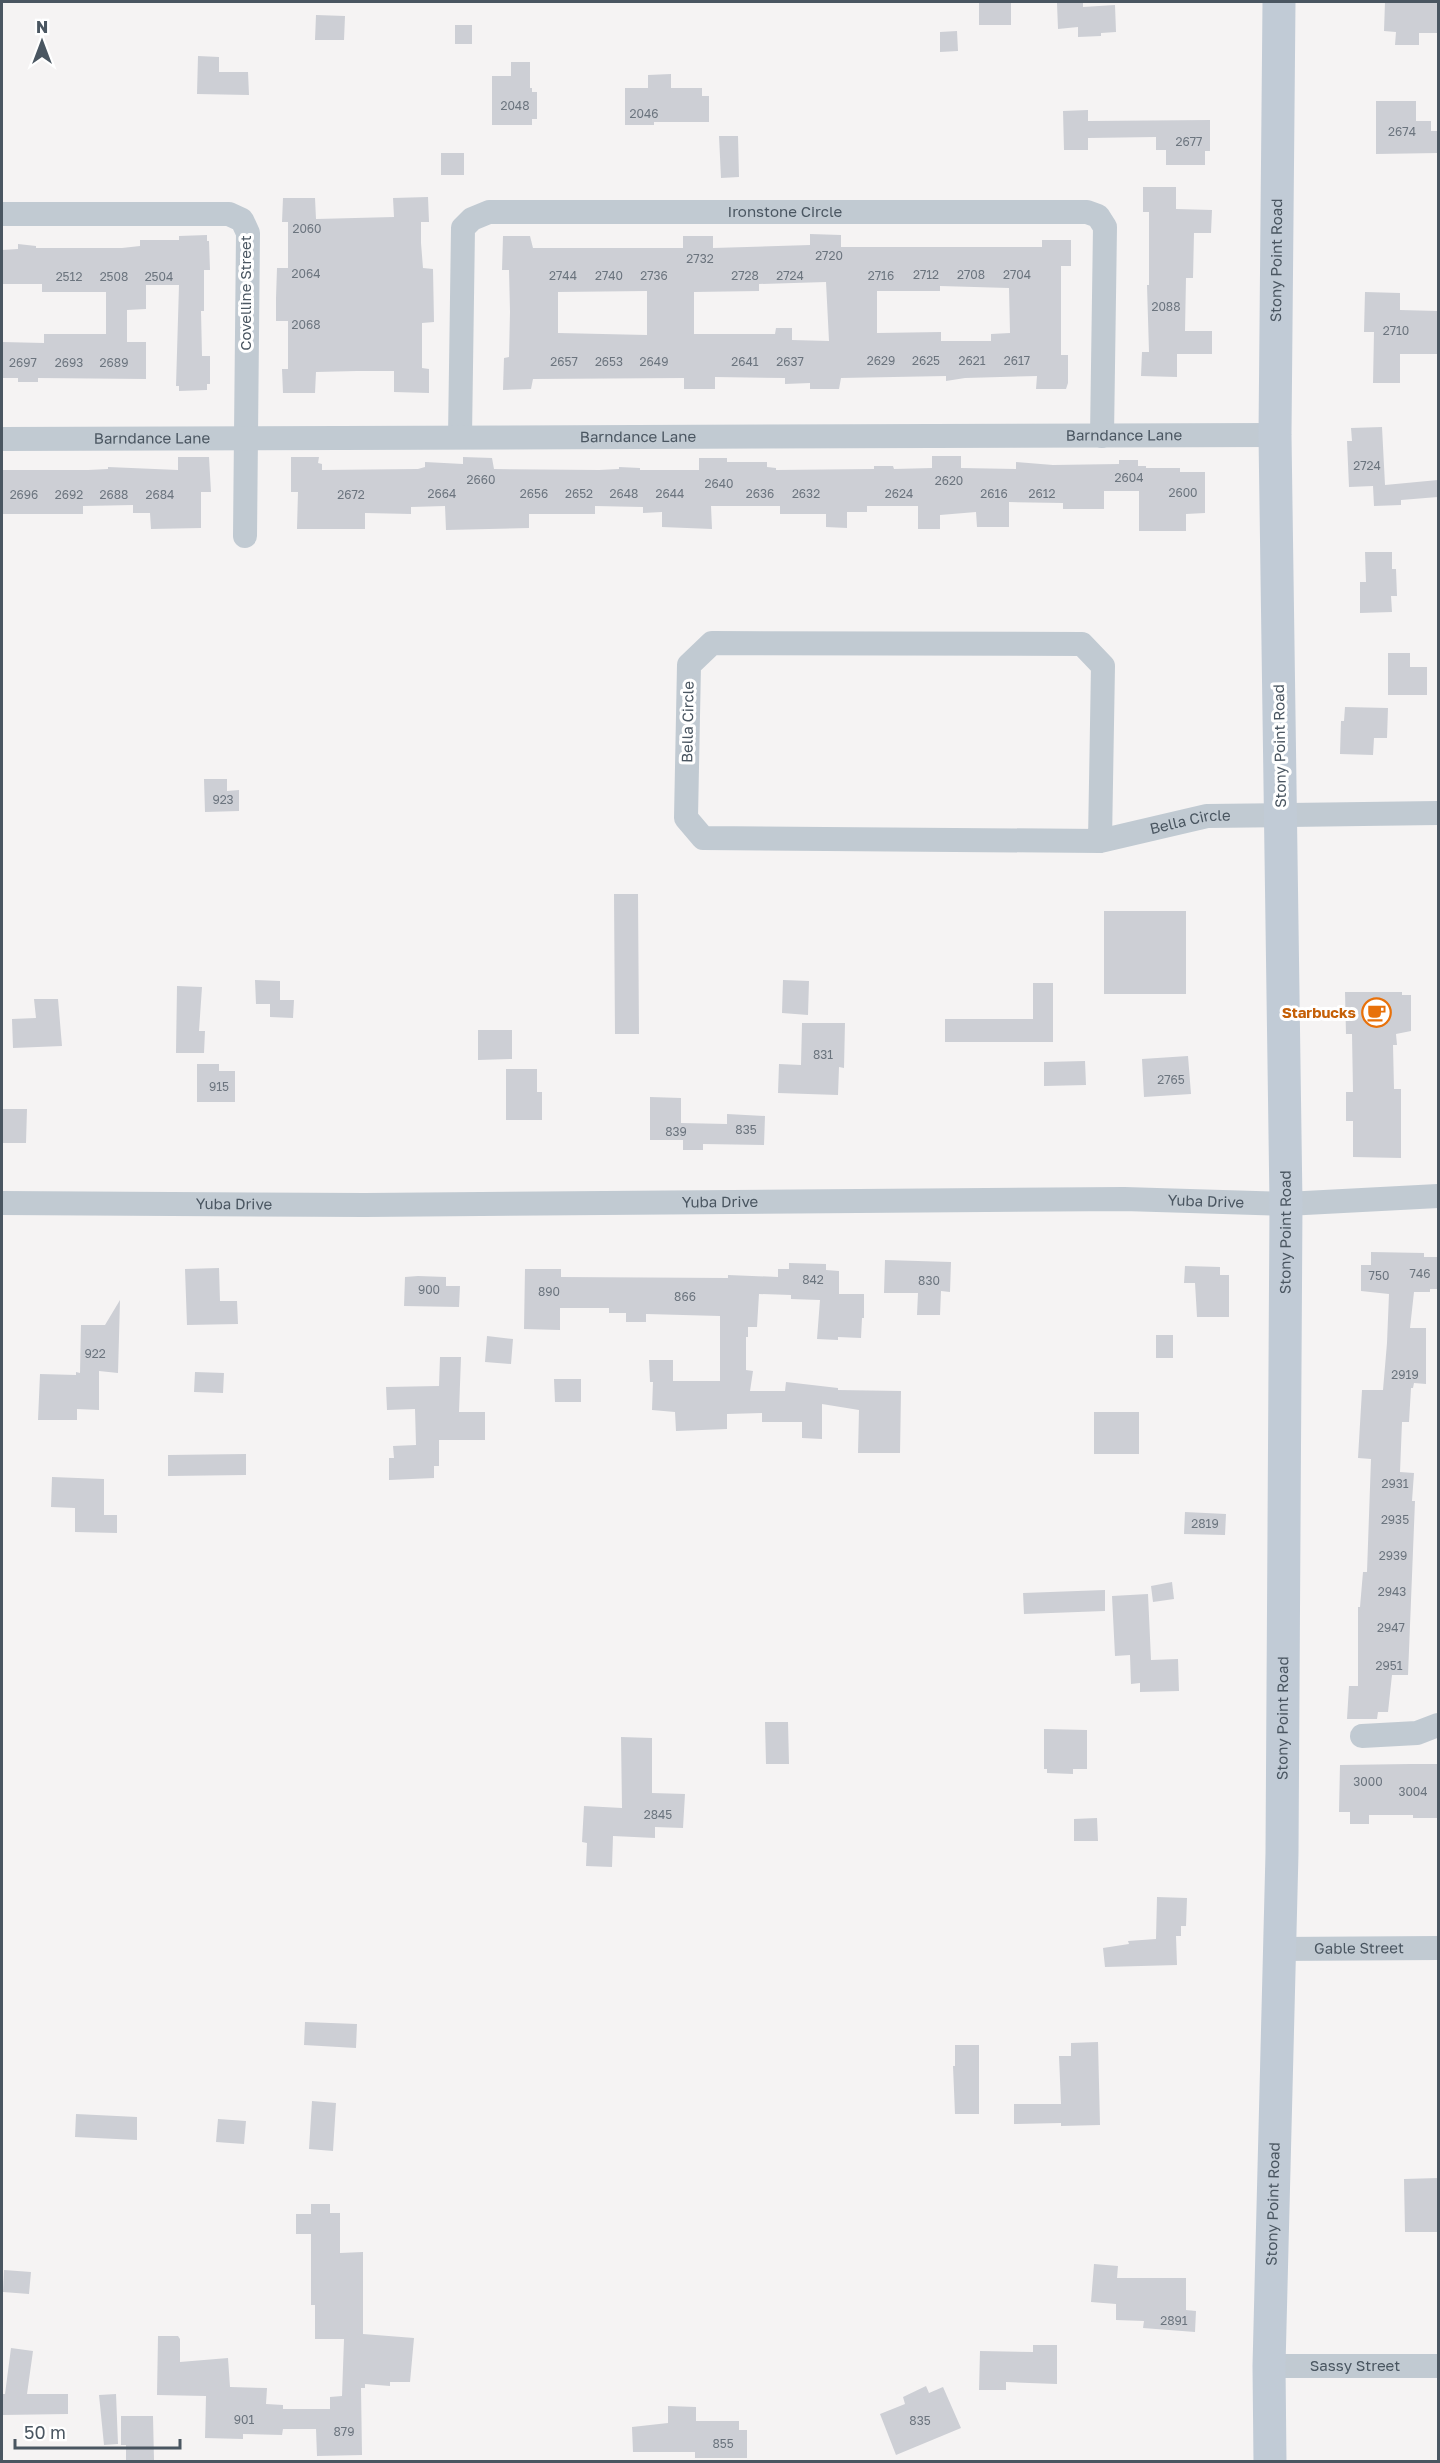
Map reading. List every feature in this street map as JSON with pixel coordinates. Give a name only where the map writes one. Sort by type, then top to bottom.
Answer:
[{"type":"main road","name":"Stony Point Road","points":[[1270,2462],[1269,2366],[1280,1949],[1286,1204],[1275,435],[1280,2]]},
{"type":"street","name":"Ironstone Circle","points":[[460,437],[463,228],[472,219],[489,212],[1087,212],[1098,216],[1105,227],[1102,436]]},
{"type":"street","name":"Covelline Street","points":[[2,214],[229,214],[242,220],[248,233],[245,536]]},
{"type":"street","name":"Barndance Lane","points":[[2,439],[1275,435]]},
{"type":"street","name":"Bella Circle","points":[[1100,841],[1103,666],[1082,644],[712,643],[689,665],[686,818],[703,838],[1100,841],[1207,816],[1438,813]]},
{"type":"street","name":"Yuba Drive","points":[[2,1203],[365,1205],[1124,1199],[1286,1204],[1438,1196]]},
{"type":"street","points":[[1362,1736],[1418,1733],[1438,1725]]},
{"type":"street","name":"Gable Street","points":[[1280,1949],[1438,1948]]},
{"type":"street","name":"Sassy Street","points":[[1269,2366],[1438,2366]]},
{"type":"building","points":[[979,2],[1011,2],[1011,25],[979,25]]},
{"type":"building","points":[[1083,2],[1083,7],[1115,5],[1116,32],[1101,33],[1101,36],[1078,37],[1078,27],[1058,29],[1057,3]]},
{"type":"building","points":[[1385,2],[1438,2],[1438,33],[1419,33],[1419,45],[1395,45],[1396,32],[1384,31]]},
{"type":"building","points":[[316,15],[345,16],[344,40],[315,40]]},
{"type":"building","points":[[455,25],[472,25],[472,44],[455,44]]},
{"type":"building","points":[[957,31],[958,51],[940,52],[940,32]]},
{"type":"building","points":[[198,56],[219,57],[219,72],[248,72],[249,95],[197,94]]},
{"type":"building","points":[[511,62],[530,62],[530,88],[532,92],[537,92],[537,119],[532,119],[532,125],[492,125],[492,76],[511,76]]},
{"type":"building","points":[[671,74],[671,88],[702,88],[702,96],[709,96],[709,122],[654,122],[654,125],[625,125],[625,88],[648,88],[648,75]]},
{"type":"building","points":[[1376,101],[1416,101],[1416,121],[1431,121],[1431,131],[1438,131],[1438,153],[1376,154]]},
{"type":"building","points":[[1088,110],[1088,121],[1210,120],[1210,151],[1205,151],[1205,165],[1166,165],[1166,150],[1156,150],[1156,137],[1088,138],[1088,150],[1064,150],[1063,111]]},
{"type":"building","points":[[719,136],[738,136],[739,177],[721,178]]},
{"type":"building","points":[[441,153],[464,153],[464,175],[441,175]]},
{"type":"building","points":[[1143,187],[1176,187],[1176,209],[1212,210],[1211,233],[1194,233],[1193,278],[1186,278],[1185,331],[1212,331],[1212,354],[1177,354],[1177,377],[1141,376],[1142,352],[1149,352],[1147,285],[1149,285],[1149,212],[1143,212]]},
{"type":"building","points":[[428,197],[429,222],[421,222],[421,243],[423,268],[433,269],[434,322],[422,323],[422,368],[429,369],[429,393],[394,392],[394,371],[357,371],[316,372],[315,393],[283,393],[282,369],[288,369],[288,321],[276,321],[276,298],[277,268],[288,268],[288,222],[282,222],[283,198],[315,198],[316,219],[394,217],[393,198]]},
{"type":"building","points":[[810,234],[841,235],[841,247],[1042,247],[1042,240],[1071,240],[1071,266],[1061,266],[1061,355],[1068,355],[1066,389],[1036,389],[1037,376],[965,378],[946,381],[946,376],[841,378],[839,389],[810,389],[810,383],[785,384],[785,378],[715,377],[715,389],[684,389],[684,378],[533,379],[531,389],[503,390],[504,358],[509,357],[510,312],[509,270],[502,270],[503,236],[530,236],[533,248],[683,248],[683,236],[713,236],[713,248],[810,245]],"holes":[[[826,282],[829,341],[792,340],[792,328],[776,328],[775,334],[694,334],[694,292],[759,291],[759,284]],[[940,286],[1009,288],[1010,333],[991,334],[991,341],[941,341],[941,332],[877,333],[877,291],[940,291]],[[647,291],[647,335],[558,333],[558,292]]]},
{"type":"building","points":[[207,235],[210,270],[204,270],[204,311],[201,311],[202,356],[210,356],[210,384],[207,384],[207,390],[179,391],[179,386],[176,386],[179,285],[146,285],[146,309],[127,310],[127,342],[146,342],[146,379],[38,378],[38,382],[18,382],[18,378],[2,378],[2,342],[44,343],[44,334],[106,334],[106,292],[42,292],[42,284],[2,284],[2,250],[18,249],[18,244],[36,246],[36,248],[122,248],[140,246],[140,240],[179,240],[179,236]]},
{"type":"building","points":[[1365,292],[1400,293],[1400,310],[1438,311],[1438,354],[1400,354],[1400,383],[1373,383],[1374,332],[1364,332]]},
{"type":"building","points":[[1382,427],[1385,485],[1438,480],[1438,497],[1401,500],[1401,505],[1374,506],[1373,486],[1349,487],[1347,441],[1352,441],[1351,428]]},
{"type":"building","points":[[932,456],[961,456],[961,468],[1016,469],[1016,462],[1053,465],[1119,464],[1119,460],[1138,460],[1138,466],[1146,466],[1146,468],[1180,468],[1180,472],[1205,472],[1205,513],[1186,514],[1186,531],[1139,531],[1139,491],[1104,491],[1104,509],[1063,509],[1063,503],[1009,502],[1009,527],[977,527],[976,512],[940,515],[940,529],[918,529],[918,506],[867,506],[867,512],[847,512],[847,528],[826,527],[826,514],[780,514],[780,506],[711,506],[712,529],[662,527],[662,512],[643,513],[643,507],[595,506],[595,514],[529,514],[529,528],[446,530],[445,506],[411,507],[411,514],[365,513],[365,529],[297,529],[298,492],[291,492],[291,457],[319,457],[318,463],[322,464],[322,470],[418,469],[425,467],[425,462],[463,464],[463,457],[492,458],[494,469],[599,470],[619,469],[619,467],[640,468],[640,470],[699,470],[699,458],[727,458],[727,462],[767,462],[767,467],[776,468],[776,470],[874,469],[874,466],[893,466],[894,469],[932,468]]},
{"type":"building","points":[[178,457],[209,457],[211,492],[201,492],[201,528],[151,529],[150,513],[133,513],[133,505],[83,506],[83,514],[2,514],[2,470],[88,470],[108,469],[108,467],[178,470]]},
{"type":"building","points":[[1365,552],[1392,552],[1392,569],[1396,569],[1397,596],[1391,596],[1392,612],[1360,613],[1360,582],[1366,582]]},
{"type":"building","points":[[1388,653],[1410,653],[1410,667],[1427,667],[1427,695],[1388,695]]},
{"type":"building","points":[[1345,707],[1388,708],[1387,738],[1374,738],[1373,755],[1340,754],[1341,721],[1344,721]]},
{"type":"building","points":[[204,779],[227,779],[227,791],[239,790],[239,811],[205,812]]},
{"type":"building","points":[[614,894],[638,894],[639,1034],[615,1034]]},
{"type":"building","points":[[1104,911],[1186,911],[1186,994],[1104,994]]},
{"type":"building","points":[[255,980],[280,981],[280,1000],[294,1000],[293,1018],[270,1017],[270,1004],[256,1004]]},
{"type":"building","points":[[783,980],[809,981],[808,1015],[782,1013]]},
{"type":"building","points":[[1033,983],[1053,983],[1053,1042],[945,1042],[945,1019],[1033,1019]]},
{"type":"building","points":[[177,986],[202,987],[199,1031],[205,1031],[204,1053],[176,1053]]},
{"type":"building","points":[[1345,992],[1402,992],[1402,995],[1411,995],[1411,1031],[1396,1034],[1397,1045],[1393,1045],[1394,1089],[1401,1089],[1401,1158],[1353,1157],[1353,1121],[1346,1121],[1346,1092],[1353,1092],[1352,1034],[1346,1034]]},
{"type":"building","points":[[34,999],[58,999],[62,1046],[13,1048],[12,1019],[36,1018]]},
{"type":"building","points":[[802,1023],[845,1023],[844,1068],[839,1067],[838,1095],[778,1093],[779,1064],[801,1065]]},
{"type":"building","points":[[478,1030],[512,1030],[512,1059],[478,1060]]},
{"type":"building","points":[[1188,1056],[1191,1094],[1144,1097],[1142,1059]]},
{"type":"building","points":[[1085,1061],[1086,1085],[1044,1086],[1044,1062]]},
{"type":"building","points":[[197,1064],[219,1064],[219,1071],[235,1071],[235,1102],[197,1102]]},
{"type":"building","points":[[506,1069],[537,1069],[537,1092],[542,1092],[542,1120],[506,1120]]},
{"type":"building","points":[[650,1097],[681,1098],[681,1123],[727,1124],[727,1114],[765,1116],[764,1145],[703,1144],[703,1150],[683,1150],[683,1140],[650,1140]]},
{"type":"building","points":[[2,1109],[27,1109],[26,1143],[2,1143]]},
{"type":"building","points":[[1371,1252],[1424,1253],[1424,1257],[1438,1257],[1438,1289],[1430,1289],[1430,1292],[1414,1292],[1410,1328],[1426,1328],[1426,1384],[1414,1383],[1411,1388],[1409,1422],[1402,1422],[1400,1472],[1414,1473],[1412,1501],[1415,1501],[1408,1675],[1392,1675],[1388,1712],[1378,1712],[1377,1719],[1347,1719],[1349,1686],[1358,1686],[1358,1607],[1360,1607],[1363,1572],[1367,1572],[1371,1459],[1358,1458],[1362,1390],[1383,1390],[1387,1343],[1389,1294],[1361,1291],[1361,1265],[1371,1265]]},
{"type":"building","points":[[885,1260],[951,1262],[950,1292],[941,1291],[940,1315],[917,1315],[918,1293],[884,1293]]},
{"type":"building","points":[[789,1263],[826,1264],[826,1270],[839,1271],[839,1294],[864,1294],[861,1338],[817,1339],[820,1300],[791,1299],[791,1295],[759,1294],[757,1327],[748,1327],[748,1337],[746,1337],[746,1370],[753,1371],[750,1391],[785,1391],[786,1382],[838,1388],[838,1390],[901,1391],[900,1453],[858,1453],[859,1410],[822,1404],[822,1439],[802,1438],[802,1422],[762,1422],[762,1413],[727,1414],[727,1429],[676,1431],[675,1412],[652,1410],[653,1382],[650,1382],[649,1360],[673,1360],[673,1381],[720,1381],[720,1316],[646,1314],[646,1322],[626,1322],[626,1313],[609,1313],[609,1308],[560,1308],[560,1330],[524,1329],[525,1269],[561,1269],[561,1277],[728,1278],[728,1275],[778,1277],[778,1269],[789,1269]]},
{"type":"building","points":[[1185,1266],[1220,1267],[1220,1275],[1229,1275],[1229,1317],[1197,1317],[1195,1283],[1184,1283]]},
{"type":"building","points":[[219,1268],[220,1301],[237,1301],[238,1324],[187,1325],[185,1269]]},
{"type":"building","points":[[405,1277],[446,1277],[446,1286],[460,1286],[459,1307],[404,1306]]},
{"type":"building","points":[[120,1300],[118,1373],[99,1371],[99,1410],[77,1409],[77,1420],[38,1420],[40,1374],[76,1375],[76,1372],[80,1373],[81,1325],[105,1325]]},
{"type":"building","points":[[1156,1335],[1173,1335],[1173,1358],[1156,1358]]},
{"type":"building","points":[[487,1336],[513,1339],[511,1364],[485,1362]]},
{"type":"building","points":[[440,1357],[461,1357],[459,1412],[485,1412],[485,1440],[439,1440],[439,1466],[434,1466],[434,1478],[389,1480],[389,1458],[394,1458],[393,1446],[416,1445],[415,1409],[387,1410],[386,1387],[439,1386]]},
{"type":"building","points":[[195,1372],[224,1373],[223,1393],[194,1392]]},
{"type":"building","points":[[554,1379],[581,1379],[581,1402],[555,1402]]},
{"type":"building","points":[[1094,1412],[1139,1412],[1139,1454],[1094,1454]]},
{"type":"building","points":[[246,1454],[246,1475],[168,1476],[168,1455]]},
{"type":"building","points":[[52,1477],[104,1479],[104,1515],[117,1515],[117,1533],[75,1532],[75,1508],[51,1507]]},
{"type":"building","points":[[1185,1512],[1226,1514],[1225,1535],[1184,1534]]},
{"type":"building","points":[[1172,1582],[1174,1599],[1153,1602],[1151,1586]]},
{"type":"building","points":[[1105,1590],[1105,1611],[1024,1614],[1023,1593]]},
{"type":"building","points":[[1148,1594],[1151,1660],[1178,1659],[1179,1691],[1140,1692],[1140,1683],[1131,1684],[1130,1655],[1115,1656],[1112,1596]]},
{"type":"building","points":[[765,1722],[788,1722],[789,1764],[766,1764]]},
{"type":"building","points":[[1044,1729],[1087,1730],[1087,1769],[1073,1769],[1073,1774],[1047,1773],[1047,1769],[1044,1769]]},
{"type":"building","points":[[621,1737],[652,1738],[652,1793],[685,1794],[683,1828],[655,1827],[655,1838],[613,1836],[612,1867],[586,1866],[587,1843],[582,1842],[584,1806],[622,1808]]},
{"type":"building","points":[[1438,1764],[1438,1818],[1413,1818],[1413,1815],[1369,1815],[1369,1824],[1350,1824],[1350,1812],[1339,1812],[1340,1765]]},
{"type":"building","points":[[1097,1818],[1098,1841],[1074,1841],[1074,1819]]},
{"type":"building","points":[[1157,1897],[1187,1898],[1186,1926],[1181,1926],[1181,1936],[1176,1936],[1177,1965],[1105,1967],[1103,1948],[1129,1944],[1128,1941],[1156,1939]]},
{"type":"building","points":[[305,2022],[357,2024],[356,2048],[304,2045]]},
{"type":"building","points":[[1098,2042],[1100,2125],[1014,2124],[1014,2104],[1061,2104],[1059,2056],[1071,2056],[1071,2043]]},
{"type":"building","points":[[955,2045],[979,2045],[979,2114],[955,2114],[953,2066],[955,2066]]},
{"type":"building","points":[[312,2101],[336,2103],[333,2151],[309,2149]]},
{"type":"building","points":[[76,2114],[137,2117],[137,2140],[75,2137]]},
{"type":"building","points":[[218,2119],[246,2121],[244,2144],[216,2142]]},
{"type":"building","points":[[1438,2178],[1438,2232],[1405,2232],[1404,2179]]},
{"type":"building","points":[[311,2204],[330,2204],[330,2213],[340,2213],[340,2253],[363,2252],[363,2334],[414,2338],[410,2382],[390,2382],[390,2386],[365,2384],[365,2388],[361,2388],[362,2455],[317,2456],[316,2429],[283,2429],[282,2435],[243,2434],[243,2439],[205,2438],[206,2396],[157,2395],[158,2336],[178,2336],[180,2362],[228,2358],[230,2387],[267,2388],[266,2404],[283,2405],[283,2409],[330,2409],[330,2397],[342,2396],[344,2339],[315,2339],[315,2305],[311,2305],[311,2234],[296,2234],[296,2214],[311,2214]]},
{"type":"building","points":[[1094,2264],[1118,2266],[1117,2278],[1186,2278],[1186,2310],[1196,2311],[1195,2332],[1143,2328],[1144,2321],[1116,2320],[1116,2304],[1091,2302]]},
{"type":"building","points":[[4,2270],[31,2272],[29,2294],[3,2292]]},
{"type":"building","points":[[1033,2345],[1057,2345],[1057,2384],[1006,2382],[1006,2390],[979,2390],[980,2351],[1033,2352]]},
{"type":"building","points":[[11,2348],[33,2351],[27,2394],[68,2394],[68,2414],[2,2415],[2,2394],[5,2394]]},
{"type":"building","points":[[926,2386],[929,2393],[943,2387],[961,2428],[896,2455],[880,2414],[905,2404],[903,2397]]},
{"type":"building","points":[[116,2394],[118,2444],[104,2445],[99,2395]]},
{"type":"building","points":[[668,2406],[696,2407],[696,2421],[739,2421],[739,2430],[747,2430],[747,2458],[695,2458],[695,2452],[633,2452],[632,2427],[668,2423]]},
{"type":"building","points":[[121,2416],[153,2416],[154,2460],[126,2460],[126,2445],[121,2445]]},
{"type":"place","name":"Starbucks","points":[[1377,1013]]}]
